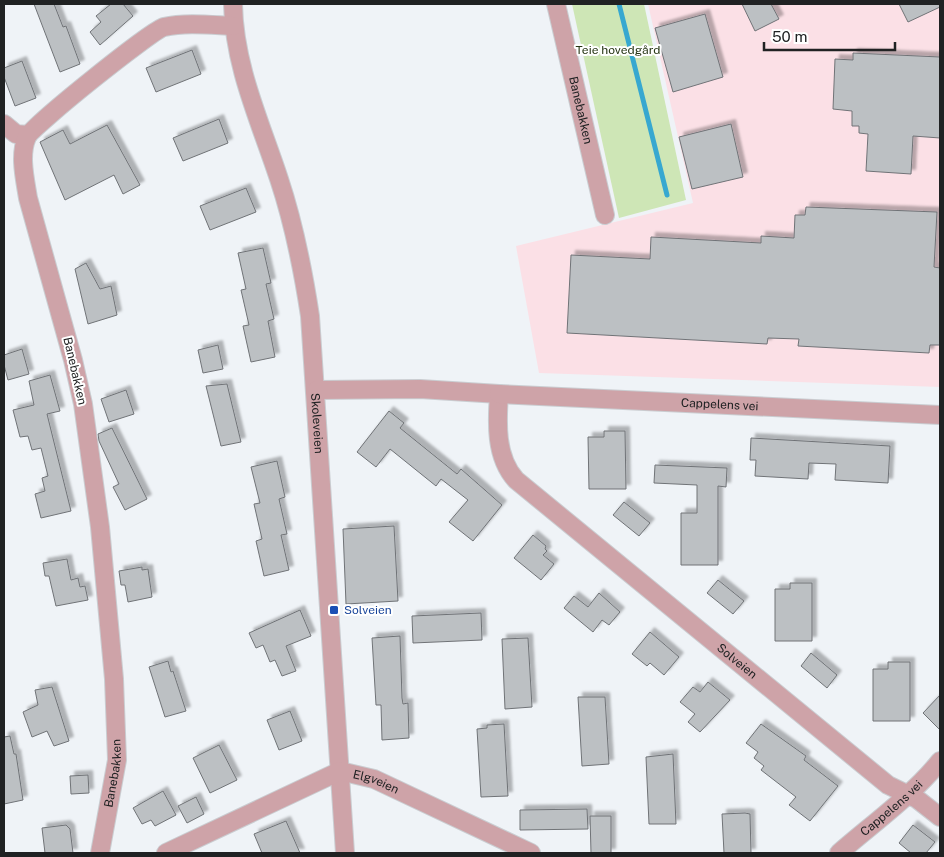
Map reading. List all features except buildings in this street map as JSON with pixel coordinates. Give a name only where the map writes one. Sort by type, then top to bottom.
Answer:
[{"type":"street","name":"Skoleveien","points":[[233,4],[233,26],[254,113],[280,179],[302,263],[310,316],[344,853]]},
{"type":"street","name":"Banebakken","points":[[556,4],[605,215]]},
{"type":"street","points":[[4,124],[16,134],[28,135],[105,69],[163,27],[233,26]]},
{"type":"street","name":"Banebakken","points":[[28,135],[24,148],[24,173],[28,198],[74,360],[83,404],[100,528],[114,679],[117,760],[100,853]]},
{"type":"street","points":[[316,390],[420,389],[499,394]]},
{"type":"street","name":"Cappelens vei","points":[[499,394],[940,415]]},
{"type":"street","name":"Solveien","points":[[499,394],[500,446],[505,464],[516,480],[885,782],[917,798],[940,817]]},
{"type":"street","name":"Cappelens vei","points":[[839,853],[907,794],[923,783],[940,761]]},
{"type":"street","name":"Elgveien","points":[[166,853],[340,771],[374,779],[531,853]]},
{"type":"shaded area","points":[[648,4],[940,4],[940,387],[539,373],[516,246],[693,203]]},
{"type":"green space","name":"Teie hovedgård","points":[[572,4],[644,4],[686,200],[619,218]]},
{"type":"waterway","points":[[619,4],[667,195]]},
{"type":"place","name":"Solveien","points":[[334,610]]}]
